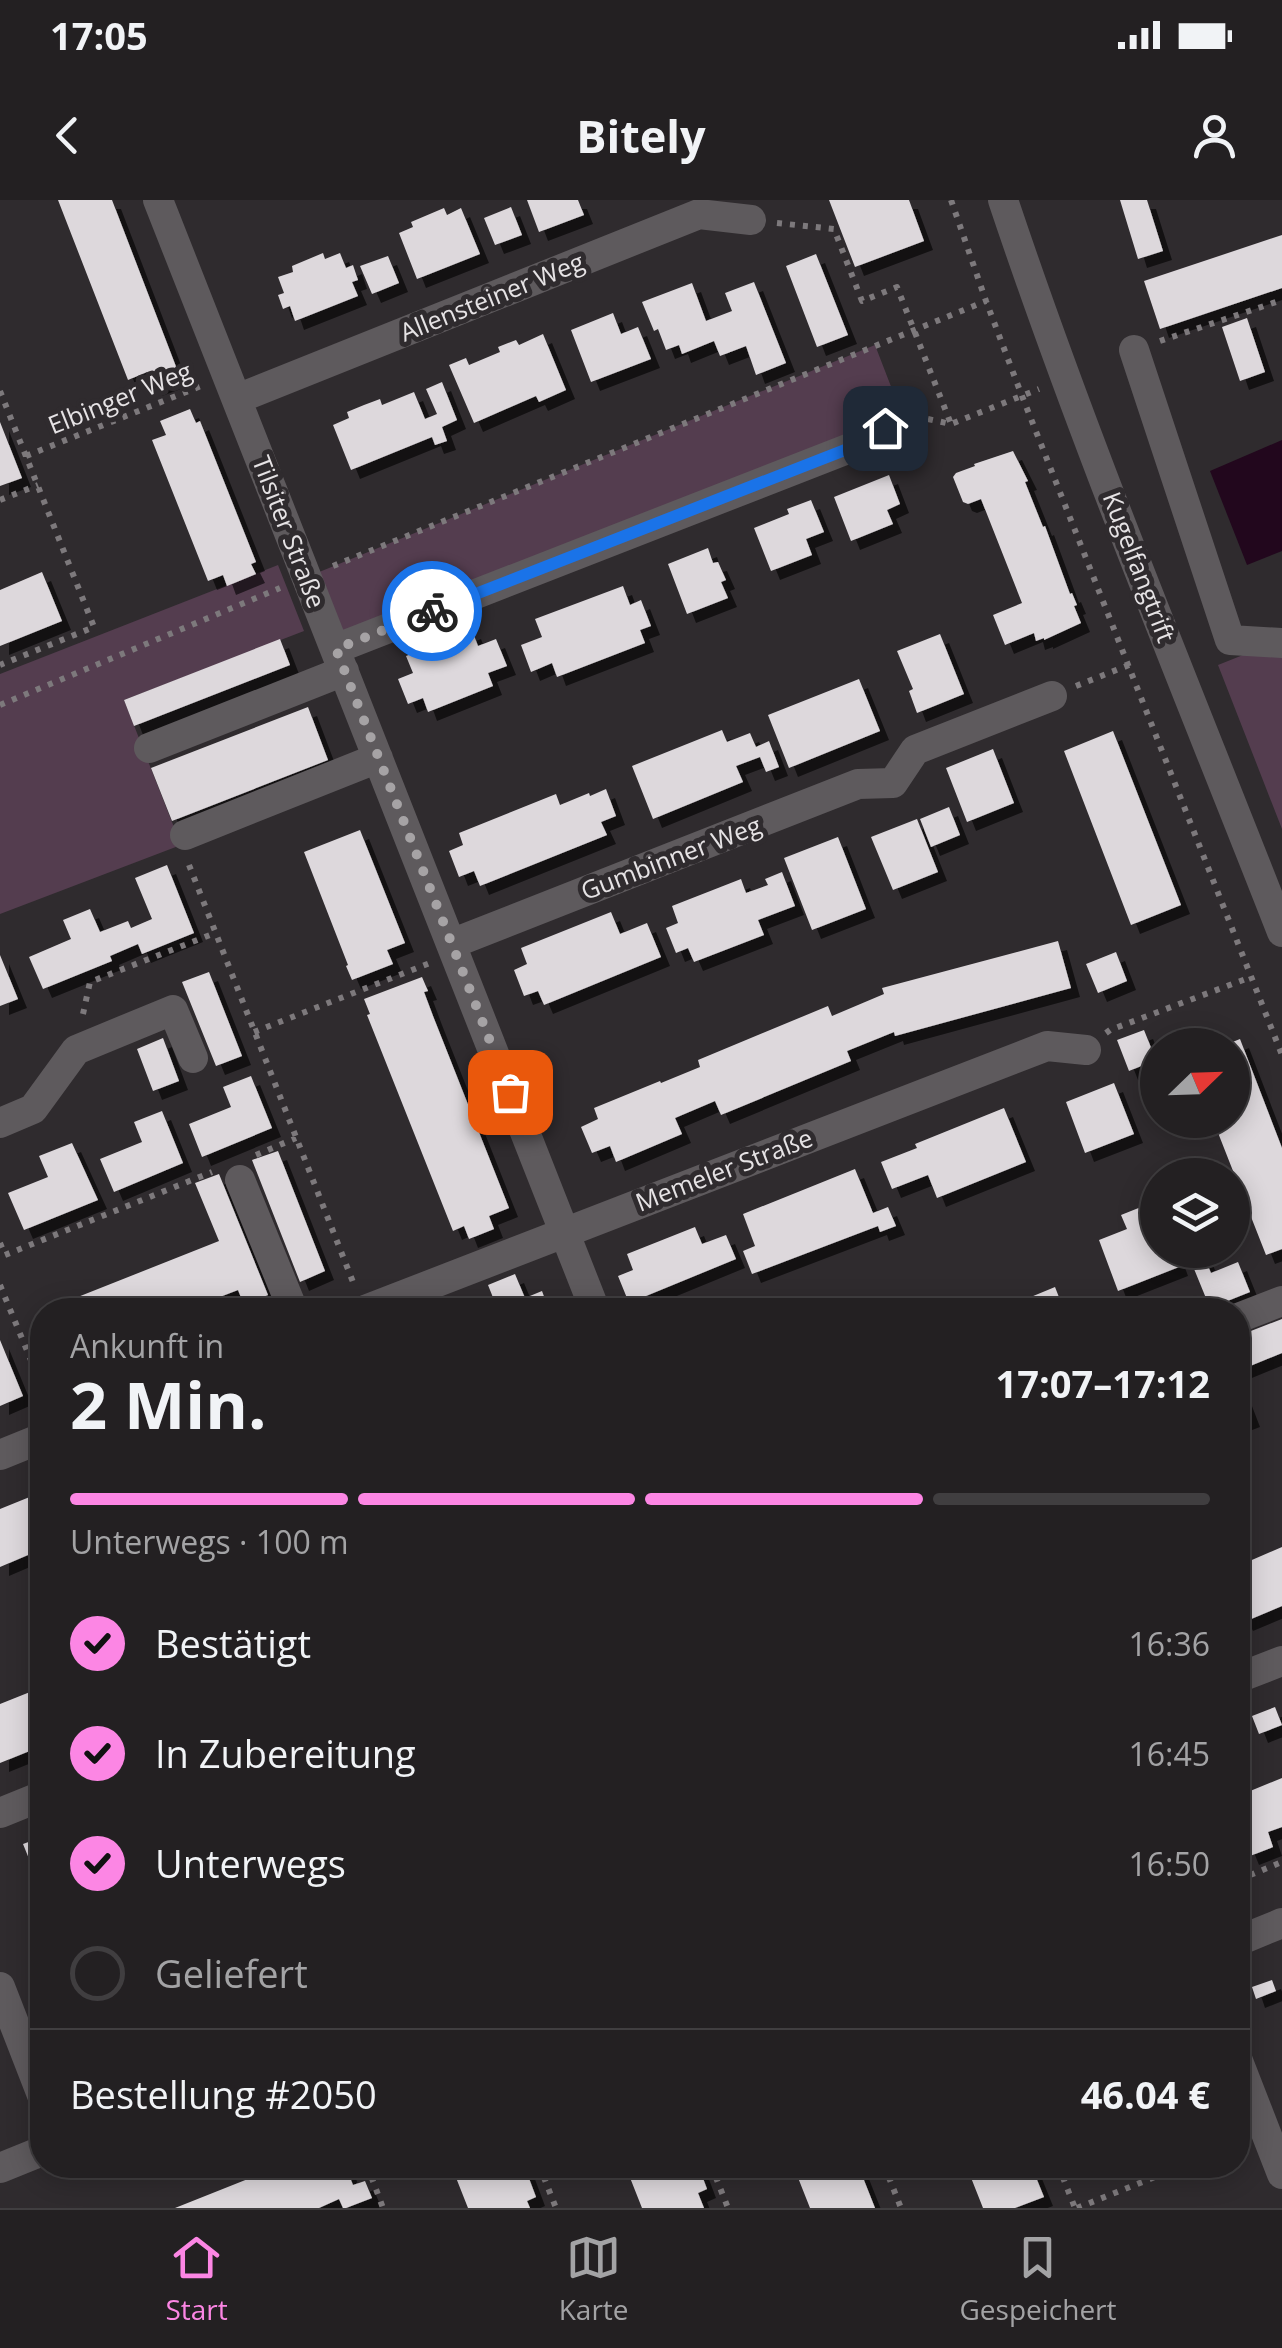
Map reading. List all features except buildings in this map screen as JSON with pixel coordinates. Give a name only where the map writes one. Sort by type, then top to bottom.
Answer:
[{"type":"street","name":"Tilsiter Straße","points":[[158,200],[590,1298]]},
{"type":"street","name":"Kugelfangtrift","points":[[1003,200],[1066,378],[1282,932]]},
{"type":"street","name":"Allensteiner Weg","points":[[232,387],[699,214],[750,220]]},
{"type":"street","points":[[1134,350],[1230,640],[1282,643]]},
{"type":"street","points":[[149,748],[340,660],[868,441],[902,414]]},
{"type":"street","name":"Gumbinner Weg","points":[[453,948],[858,784],[893,783],[915,750],[1052,696]]},
{"type":"street","points":[[187,850],[378,758]]},
{"type":"street","points":[[0,1123],[34,1110],[76,1050],[173,1010],[193,1058]]},
{"type":"street","name":"Memeler Straße","points":[[370,1298],[564,1232],[1047,1046],[1086,1050]]},
{"type":"street","points":[[235,1169],[288,1298]]},
{"type":"street","points":[[1250,1313],[1282,1301]]},
{"type":"street","points":[[0,1454],[30,1443]]},
{"type":"street","points":[[1250,1673],[1282,1661]]},
{"type":"street","points":[[0,1813],[30,1801]]},
{"type":"street","points":[[1250,1936],[1282,1923]]},
{"type":"street","points":[[0,1987],[30,2064]]},
{"type":"street","points":[[1250,2092],[1282,2174]]},
{"type":"street","points":[[0,2168],[30,2156]]},
{"type":"path","points":[[951,200],[1022,396],[1282,1055]]},
{"type":"path","points":[[750,220],[834,229],[862,301],[896,287],[951,424]]},
{"type":"path","points":[[1134,350],[1282,300]]},
{"type":"path","points":[[0,705],[986,301]]},
{"type":"path","points":[[902,414],[951,424],[1066,378]]},
{"type":"path","name":"Elbinger Weg","points":[[26,456],[232,387]]},
{"type":"path","name":"Elbinger Weg","points":[[0,391],[94,627],[0,665]]},
{"type":"path","points":[[0,500],[38,485]]},
{"type":"path","points":[[1052,696],[1129,665]]},
{"type":"path","points":[[187,850],[360,1298]]},
{"type":"path","points":[[76,1050],[90,982],[216,933]]},
{"type":"path","points":[[254,1032],[453,948]]},
{"type":"path","points":[[1086,1050],[1110,1030],[1251,977]]},
{"type":"path","points":[[0,1242],[2,1256],[235,1169],[296,1138]]},
{"type":"path","points":[[0,1285],[30,1358]]},
{"type":"path","points":[[1250,1875],[1282,1862]]},
{"type":"path","points":[[371,2178],[384,2208]]},
{"type":"path","points":[[544,2178],[556,2208]]},
{"type":"path","points":[[716,2178],[728,2208]]},
{"type":"path","points":[[889,2178],[902,2208]]},
{"type":"path","points":[[1063,2178],[1076,2208],[1152,2178]]},
{"type":"shaded area","points":[[875,345],[902,415],[335,649],[307,577]]},
{"type":"shaded area","points":[[1282,440],[1282,551],[1247,565],[1210,471]]},
{"type":"shaded area","points":[[278,565],[304,631],[124,700],[181,845],[0,914],[0,674]]},
{"type":"shaded area","points":[[1263,647],[1282,658],[1282,829],[1218,665]]},
{"type":"way so far","points":[[432,611],[336,649],[510,1092]]},
{"type":"route","points":[[432,611],[868,441],[885,428]]}]
